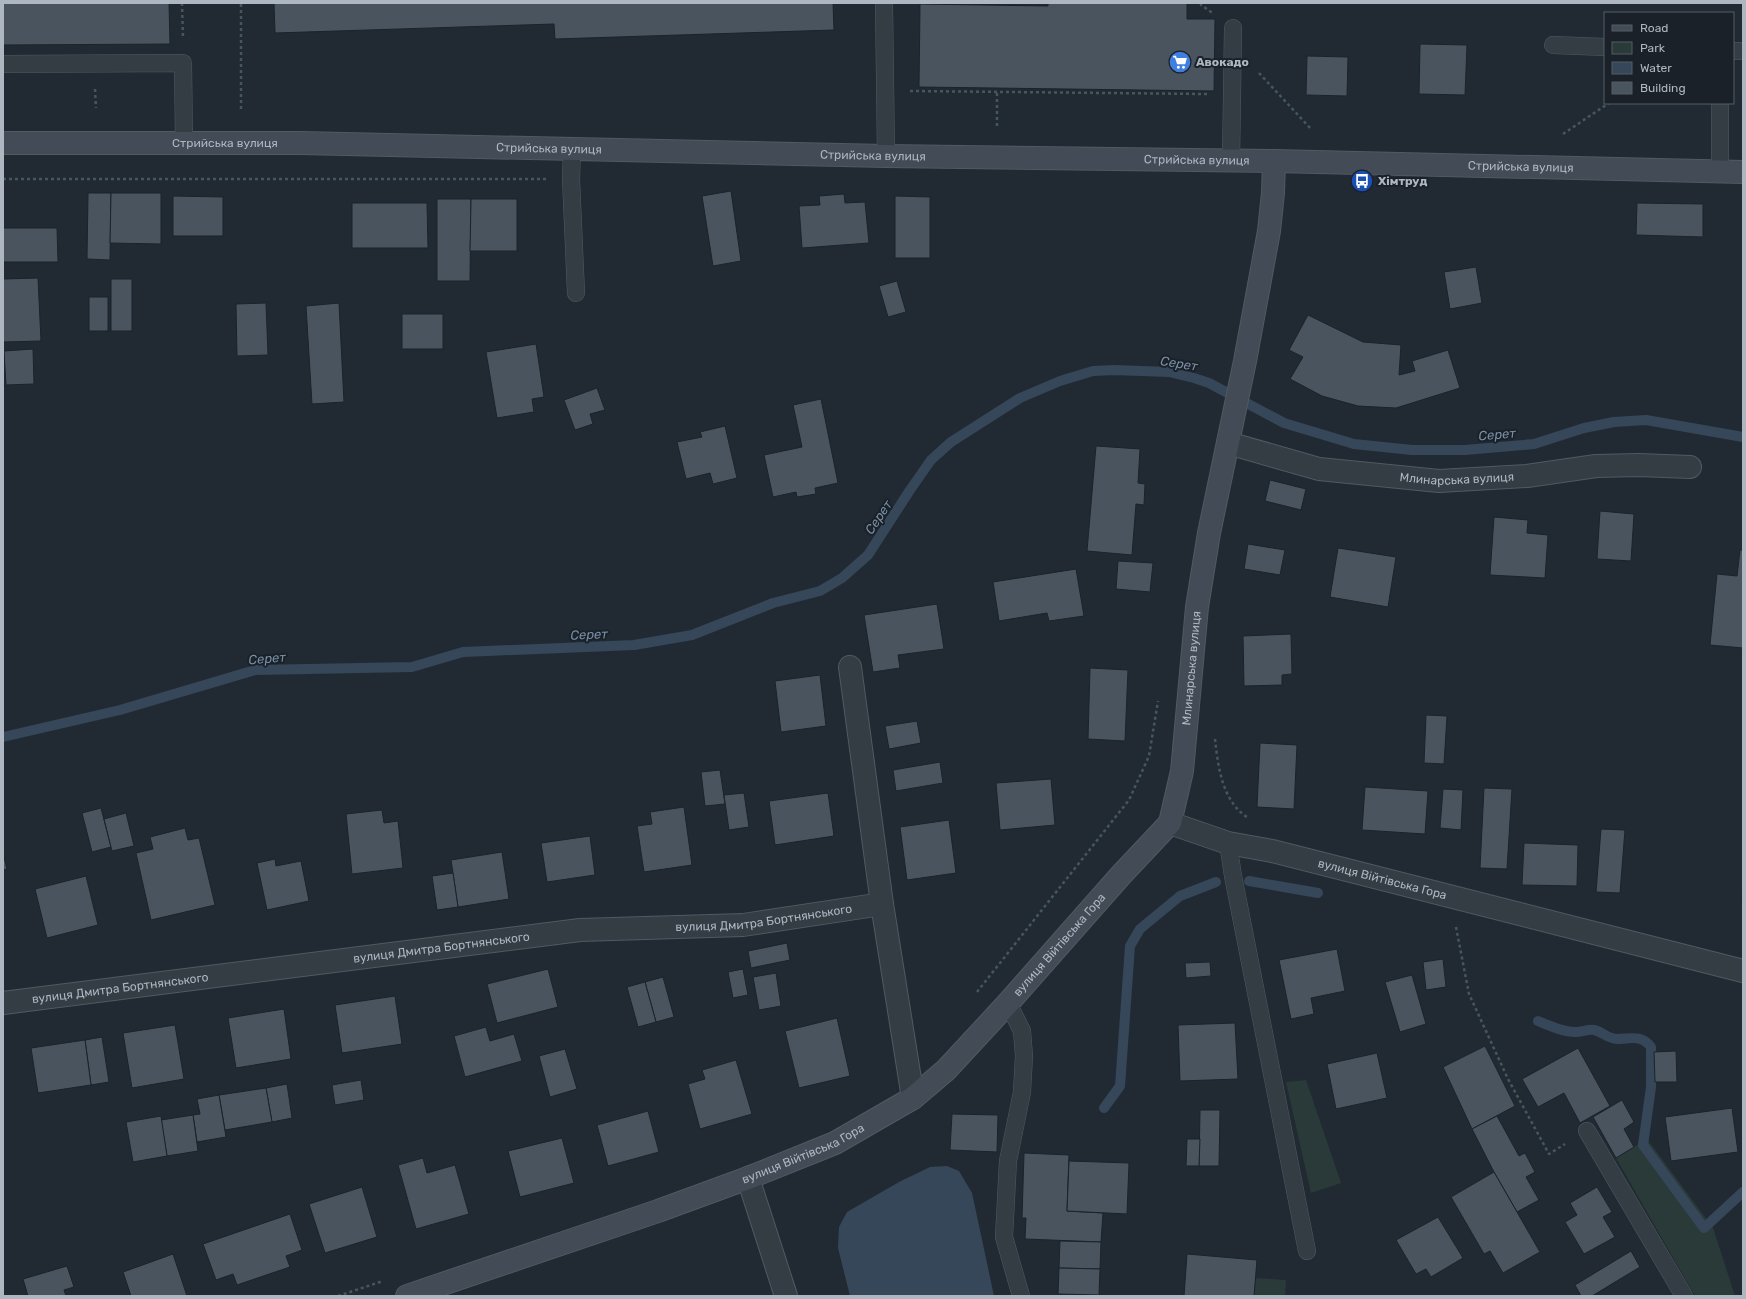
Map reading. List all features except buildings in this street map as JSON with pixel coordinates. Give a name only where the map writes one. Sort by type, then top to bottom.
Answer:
[{"type":"main road","name":"Стрийська вулиця","points":[[3,143],[301,143],[886,156],[1274,161],[1743,172]]},
{"type":"main road","name":"Млинарська вулиця","points":[[1170,823],[1182,771],[1197,607],[1209,533],[1245,361],[1269,232],[1273,193],[1274,161]]},
{"type":"main road","name":"вулиця Війтівська Гора","points":[[407,1296],[658,1211],[748,1178],[835,1143],[913,1098],[946,1070],[1008,1003],[1121,875],[1170,823]]},
{"type":"street","name":"Млинарська вулиця","points":[[1228,443],[1319,469],[1439,482],[1528,476],[1596,466],[1638,465],[1690,467]]},
{"type":"street","points":[[850,666],[882,904],[913,1098]]},
{"type":"street","name":"вулиця Війтівська Гора","points":[[1170,823],[1228,843],[1272,851],[1743,970]]},
{"type":"street","name":"вулиця Дмитра Бортнянського","points":[[3,1003],[580,930],[743,925],[882,904]]},
{"type":"street","points":[[748,1178],[786,1296]]},
{"type":"lane","points":[[884,3],[886,156]]},
{"type":"lane","points":[[1231,161],[1231,94],[1234,28]]},
{"type":"lane","points":[[1553,46],[1604,47]]},
{"type":"lane","points":[[3,64],[183,63],[184,142]]},
{"type":"lane","points":[[1720,104],[1720,171]]},
{"type":"lane","points":[[572,149],[571,180],[576,293]]},
{"type":"lane","points":[[1228,843],[1307,1251]]},
{"type":"lane","points":[[1008,1003],[1022,1031],[1024,1056],[1022,1092],[1008,1161],[1004,1237],[1021,1296]]},
{"type":"lane","points":[[1587,1131],[1684,1296]]},
{"type":"path","points":[[182,3],[183,63]]},
{"type":"path","points":[[241,3],[241,109]]},
{"type":"path","points":[[1233,45],[1312,130]]},
{"type":"path","points":[[886,91],[1231,94]]},
{"type":"path","points":[[997,92],[997,126]]},
{"type":"path","points":[[1563,134],[1608,104]]},
{"type":"path","points":[[3,179],[571,180]]},
{"type":"path","points":[[1215,736],[1225,791],[1242,813],[1254,821]]},
{"type":"path","points":[[1458,898],[1456,925],[1469,994],[1508,1079],[1549,1154],[1587,1131]]},
{"type":"green space","points":[[1306,1080],[1341,1183],[1311,1193],[1286,1082]]},
{"type":"green space","points":[[1647,1139],[1713,1228],[1735,1296],[1695,1296],[1616,1158]]},
{"type":"green space","points":[[1255,1278],[1286,1280],[1285,1296],[1254,1296]]},
{"type":"water","points":[[947,1166],[959,1171],[972,1193],[994,1296],[850,1296],[838,1248],[839,1227],[847,1212],[899,1182],[930,1167]]},
{"type":"waterway","name":"Серет","points":[[3,737],[120,710],[255,670],[412,667],[463,652],[634,645],[692,635],[773,603],[820,591],[842,578],[868,555],[931,460],[951,442],[1020,398],[1060,381],[1093,371],[1114,370],[1169,372],[1194,378],[1209,383],[1284,423],[1354,444],[1412,450],[1465,450],[1534,444],[1584,428],[1614,422],[1646,420],[1743,437]]},
{"type":"waterway","points":[[1249,881],[1318,893]]},
{"type":"waterway","points":[[1104,1108],[1120,1086],[1130,946],[1140,929],[1180,896],[1216,882]]},
{"type":"waterway","points":[[1538,1021],[1566,1031],[1576,1032],[1594,1030],[1614,1039],[1635,1038],[1643,1040],[1647,1043],[1651,1047],[1651,1087],[1643,1145],[1704,1228],[1743,1192]]},
{"type":"place","name":"Авокадо","points":[[1180,62]]},
{"type":"place","name":"Хімтруд","points":[[1362,181]]}]
